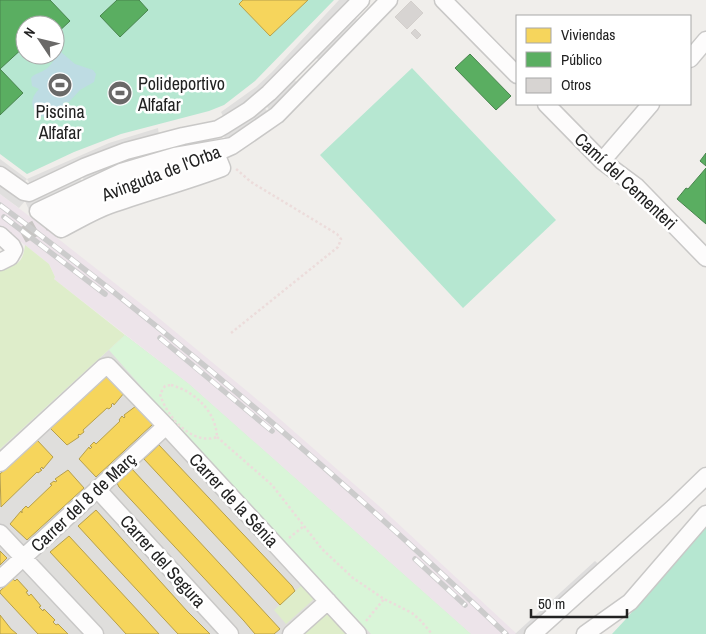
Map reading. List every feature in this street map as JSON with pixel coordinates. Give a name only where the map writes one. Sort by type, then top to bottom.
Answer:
[{"type":"street","points":[[0,175],[24,192],[29,193],[84,167],[126,151],[218,129],[249,110],[269,94],[361,0]]},
{"type":"street","name":"Avinguda de l'Orba","points":[[59,216],[94,198],[189,166],[232,146],[277,115],[389,0]]},
{"type":"street","points":[[443,0],[516,74]]},
{"type":"street","points":[[691,58],[706,40]]},
{"type":"street","points":[[299,62],[314,76]]},
{"type":"street","name":"Camí del Cementeri","points":[[547,105],[602,161],[637,187],[706,258]]},
{"type":"street","points":[[602,161],[650,105]]},
{"type":"street","points":[[216,153],[222,168],[198,178],[107,206],[61,229],[38,211],[121,172],[175,156],[232,146]]},
{"type":"street","name":"Carrer de la Sénia","points":[[0,463],[104,367],[110,368],[328,601],[360,629]]},
{"type":"street","name":"Carrer del 8 de Març","points":[[0,579],[166,426]]},
{"type":"street","points":[[533,634],[706,476]]},
{"type":"street","name":"Carrer del Segura","points":[[97,489],[230,634]]},
{"type":"street","points":[[585,634],[630,602],[706,514]]},
{"type":"street","points":[[0,533],[95,634]]},
{"type":"street","points":[[290,634],[328,601]]},
{"type":"path","points":[[230,165],[251,182],[337,234],[341,239],[338,247],[231,333]]},
{"type":"path","points":[[217,436],[204,438],[194,436],[185,430],[166,407],[161,397],[162,389],[165,386],[171,385],[191,393],[205,406],[214,419],[217,427],[217,436],[272,485],[328,554],[353,578],[384,599],[412,613],[432,634]]},
{"type":"path","points":[[284,542],[304,526]]},
{"type":"path","points":[[360,629],[384,599]]},
{"type":"shaded area","points":[[339,0],[351,0],[279,78],[225,120],[221,112],[256,87],[272,72]]},
{"type":"shaded area","points":[[351,13],[357,19],[319,60],[312,55]]},
{"type":"shaded area","points":[[292,78],[299,84],[270,111],[265,104]]},
{"type":"shaded area","points":[[263,106],[268,112],[226,141],[223,133]]},
{"type":"shaded area","points":[[158,128],[159,136],[31,186],[27,179],[109,143]]},
{"type":"shaded area","points":[[138,153],[140,162],[85,182],[81,174]]},
{"type":"shaded area","points":[[0,159],[27,179],[22,185],[0,169]]},
{"type":"shaded area","points":[[78,174],[83,184],[29,210],[25,201],[19,208],[0,194],[0,182],[25,200]]},
{"type":"shaded area","points":[[0,194],[149,310],[265,406],[379,506],[517,634],[471,634],[189,384],[54,279],[55,277],[49,264],[16,238],[0,247]]},
{"type":"shaded area","points":[[125,335],[189,384],[471,634],[0,634],[0,449]]},
{"type":"green space","name":"Polideportivo Alfafar","points":[[0,0],[334,0],[255,81],[224,105],[209,111],[121,134],[74,152],[27,174],[0,154]]},
{"type":"green space","points":[[412,68],[556,220],[463,308],[320,155]]},
{"type":"green space","points":[[25,245],[49,264],[55,277],[54,279],[125,335],[0,449],[0,269],[11,267],[18,263],[23,256]]},
{"type":"green space","points":[[125,335],[189,384],[471,634],[371,634],[154,401],[109,350]]},
{"type":"green space","points":[[706,527],[706,634],[612,634],[625,620]]},
{"type":"green space","points":[[302,585],[314,599],[286,624],[274,610]]},
{"type":"green space","points":[[328,613],[347,634],[303,634]]},
{"type":"water","name":"Piscina Alfafar","points":[[65,55],[75,64],[93,70],[96,74],[94,82],[80,90],[69,102],[64,102],[61,111],[55,116],[48,118],[41,116],[32,105],[33,97],[39,89],[32,86],[31,78],[50,65],[65,65]]},
{"type":"pier","points":[[595,561],[611,576],[546,634],[515,634]]},
{"type":"building: Viviendas","points":[[243,0],[308,0],[270,36],[239,4]]},
{"type":"building: Viviendas","points":[[107,375],[124,393],[114,405],[113,403],[109,409],[107,408],[83,430],[84,432],[78,435],[79,437],[67,445],[50,428]]},
{"type":"building: Viviendas","points":[[136,406],[153,424],[96,477],[79,459],[89,447],[90,449],[92,447],[90,446],[94,442],[96,444],[120,421],[122,416],[124,418],[124,415]]},
{"type":"building: Viviendas","points":[[37,440],[53,457],[43,469],[42,467],[40,469],[42,470],[37,472],[1,507],[0,474]]},
{"type":"building: Viviendas","points":[[159,445],[292,586],[295,591],[280,605],[144,459]]},
{"type":"building: Viviendas","points":[[132,469],[280,629],[274,634],[255,634],[119,487],[117,483]]},
{"type":"building: Viviendas","points":[[68,470],[84,488],[27,540],[10,524],[21,511],[22,513],[26,506],[28,508],[52,485],[50,484],[57,481],[55,479]]},
{"type":"building: Viviendas","points":[[96,510],[210,634],[178,634],[111,562],[78,526]]},
{"type":"building: Viviendas","points":[[69,536],[159,634],[126,634],[50,552]]},
{"type":"building: Viviendas","points":[[0,551],[7,558],[0,565]]},
{"type":"building: Viviendas","points":[[13,579],[15,581],[17,579],[28,591],[26,592],[29,596],[31,594],[41,606],[39,607],[43,611],[44,609],[55,620],[53,622],[56,625],[58,624],[68,634],[38,634],[0,593]]},
{"type":"building: Viviendas","points":[[0,615],[11,629],[17,634],[0,634]]},
{"type":"building: Público","points":[[0,0],[50,0],[64,15],[15,15],[15,55],[0,69]]},
{"type":"building: Público","points":[[117,0],[139,0],[148,10],[120,37],[100,16]]},
{"type":"building: Público","points":[[65,16],[70,21],[65,26]]},
{"type":"building: Público","points":[[470,54],[511,96],[496,110],[455,68]]},
{"type":"building: Público","points":[[0,69],[23,93],[0,115]]},
{"type":"building: Público","points":[[706,153],[706,166],[700,161]]},
{"type":"building: Público","points":[[706,168],[706,224],[677,199]]},
{"type":"building: Otros","points":[[411,1],[423,13],[407,29],[395,17]]},
{"type":"building: Otros","points":[[415,29],[421,35],[417,39],[411,33]]},
{"type":"tunnel","points":[[1,247],[59,215]]},
{"type":"railway","points":[[0,205],[132,306],[196,358],[384,521],[506,634]]},
{"type":"railway","points":[[4,217],[105,294]]},
{"type":"railway","points":[[160,338],[272,431]]},
{"type":"railway","points":[[415,559],[465,605]]},
{"type":"place","name":"Piscina Alfafar","points":[[60,85]]},
{"type":"place","name":"Polideportivo Alfafar","points":[[120,93]]}]
